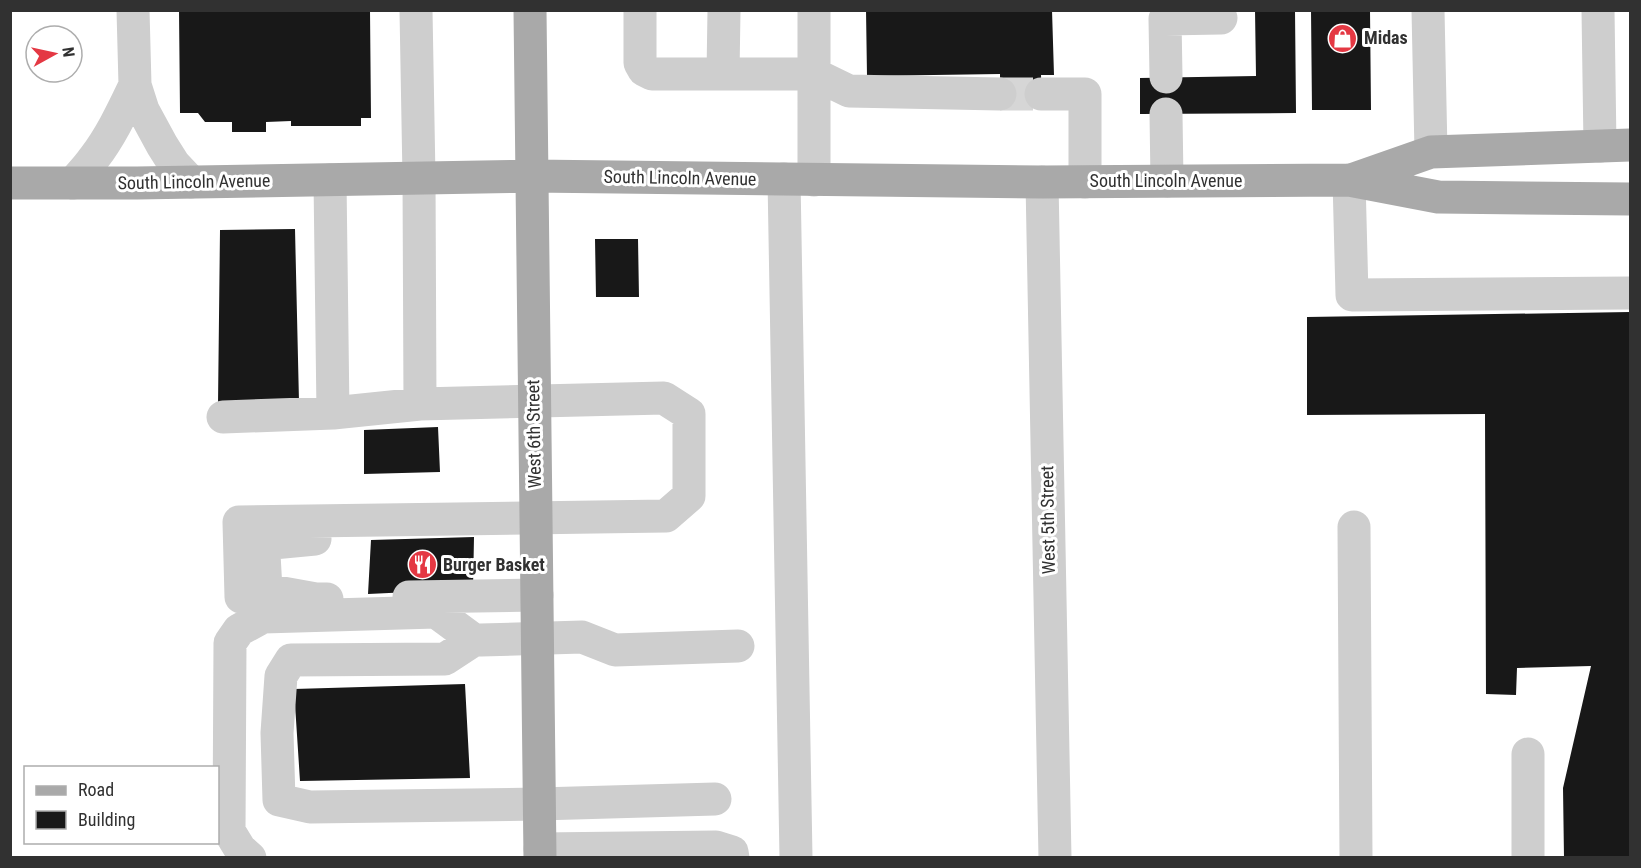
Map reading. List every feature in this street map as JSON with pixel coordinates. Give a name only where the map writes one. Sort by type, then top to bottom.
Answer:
[{"type":"main road","name":"West 6th Street","points":[[530,10],[540,853]]},
{"type":"main road","name":"South Lincoln Avenue","points":[[1349,180],[1431,152],[1615,146]]},
{"type":"main road","name":"South Lincoln Avenue","points":[[10,183],[532,176],[1042,182],[1349,180],[1438,197],[1630,199]]},
{"type":"street","points":[[133,10],[135,85],[143,110],[174,164],[191,182]]},
{"type":"street","points":[[416,10],[420,404]]},
{"type":"street","points":[[640,10],[640,63],[644,70],[652,74],[814,74],[849,91],[1000,94]]},
{"type":"street","points":[[723,10],[723,74]]},
{"type":"street","points":[[796,858],[799,179],[814,74],[814,10]]},
{"type":"street","points":[[1428,10],[1431,152]]},
{"type":"street","points":[[1598,10],[1615,146]]},
{"type":"street","points":[[1166,77],[1166,19],[1221,18]]},
{"type":"street","points":[[73,183],[94,158],[118,121],[135,85]]},
{"type":"street","points":[[1041,94],[1085,94],[1085,182]]},
{"type":"street","points":[[1166,114],[1167,181]]},
{"type":"street","points":[[330,180],[333,412]]},
{"type":"street","points":[[1349,180],[1352,295],[1630,293]]},
{"type":"street","name":"West 5th Street","points":[[1042,182],[1054,858]]},
{"type":"street","points":[[223,417],[333,412],[420,404],[664,398],[689,414],[689,496],[666,516],[239,522],[241,597]]},
{"type":"street","points":[[382,520],[347,536],[273,543],[264,554],[266,591],[316,599],[537,595]]},
{"type":"street","points":[[1354,527],[1356,858]]},
{"type":"street","points":[[250,858],[240,849],[229,831],[230,643],[239,630],[263,617],[436,612],[474,640]]},
{"type":"street","points":[[715,799],[310,807],[279,800],[277,733],[281,676],[291,660],[445,659],[474,640],[582,637],[615,650],[738,646]]},
{"type":"street","points":[[1528,754],[1528,858]]},
{"type":"street","points":[[540,853],[716,847],[732,852],[734,858]]},
{"type":"building","points":[[179,10],[370,10],[371,118],[361,118],[361,126],[291,126],[291,121],[266,122],[266,132],[232,132],[232,122],[205,122],[198,113],[180,113]]},
{"type":"building","points":[[866,10],[1052,10],[1054,75],[1041,75],[1042,105],[1000,106],[1000,74],[867,76]]},
{"type":"building","points":[[1255,10],[1295,10],[1296,113],[1140,114],[1140,78],[1256,76]]},
{"type":"building","points":[[1311,10],[1370,10],[1371,110],[1312,110]]},
{"type":"building","points":[[295,229],[299,402],[218,405],[220,230]]},
{"type":"building","points":[[595,239],[638,239],[639,297],[596,297]]},
{"type":"building","points":[[1630,312],[1630,858],[1564,858],[1563,788],[1591,666],[1517,668],[1516,695],[1486,694],[1485,414],[1307,415],[1307,317]]},
{"type":"building","points":[[438,427],[440,472],[364,474],[364,430]]},
{"type":"building","name":"Burger Basket","points":[[474,537],[473,589],[368,594],[371,540]]},
{"type":"building","points":[[465,684],[470,778],[300,781],[294,689]]},
{"type":"tunnel","points":[[1000,94],[1041,94]]},
{"type":"place","name":"Midas","points":[[1343,38]]},
{"type":"place","name":"Burger Basket","points":[[422,565]]}]
